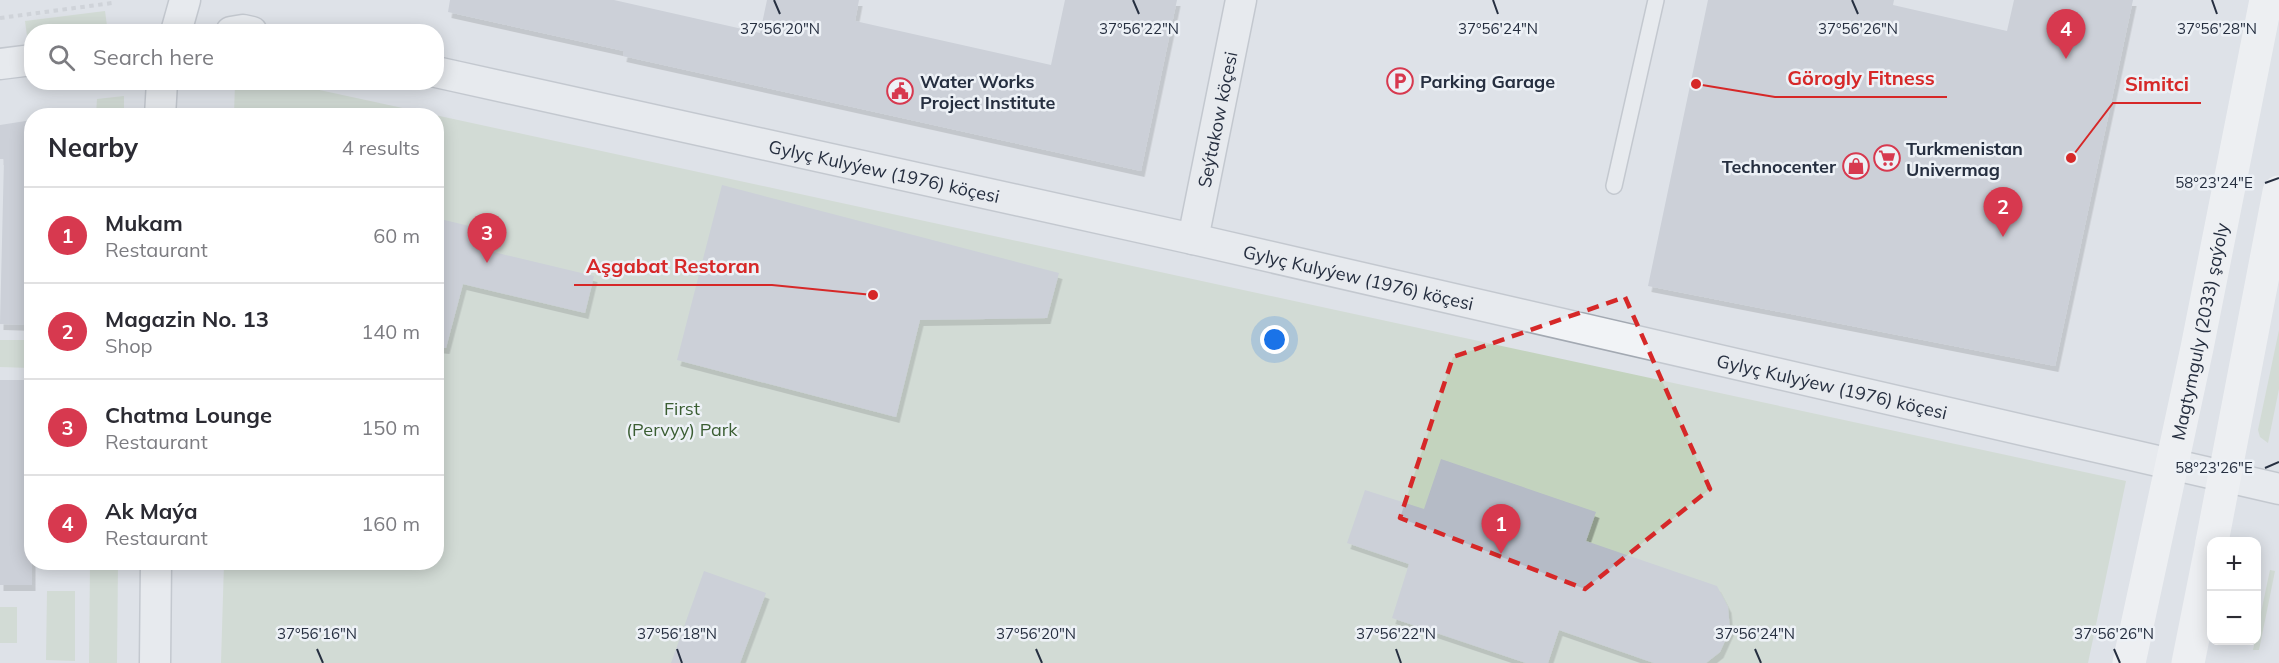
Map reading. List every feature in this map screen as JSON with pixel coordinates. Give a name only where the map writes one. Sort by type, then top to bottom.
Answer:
[{"type":"main road","name":"Magtymguly (2033) şaýoly","points":[[2129,663],[2170,464],[2197,348],[2266,0]]},
{"type":"main road","points":[[2213,537],[2279,192]]},
{"type":"main road","points":[[2188,663],[2207,567]]},
{"type":"street","points":[[178,24],[184,0]]},
{"type":"street","name":"Seýtakow köçesi","points":[[1193,239],[1241,0]]},
{"type":"street","points":[[0,64],[24,61]]},
{"type":"street","name":"Gylyç Kulyýew (1976) köçesi","points":[[444,74],[1193,239],[2279,489]]},
{"type":"street","points":[[160,108],[162,90]]},
{"type":"street","points":[[155,663],[156,570]]},
{"type":"lane","points":[[1614,186],[1656,0]]},
{"type":"path","points":[[0,18],[112,3],[112,0]]},
{"type":"highlighted area","points":[[1625,297],[1710,489],[1585,589],[1400,518],[1453,357]]},
{"type":"green space","points":[[105,11],[107,24],[25,24],[25,21]]},
{"type":"green space","name":"First (Pervyy) Park","points":[[235,90],[319,90],[403,108],[234,108]]},
{"type":"green space","points":[[124,96],[124,108],[96,108],[97,99]]},
{"type":"green space","name":"First (Pervyy) Park","points":[[444,117],[2126,481],[2088,663],[221,663],[224,570],[444,570]]},
{"type":"green space","points":[[2279,330],[2279,389],[2268,443],[2260,437],[2258,430]]},
{"type":"green space","points":[[0,340],[24,340],[24,368],[0,367]]},
{"type":"green space","points":[[90,570],[118,570],[117,663],[89,663]]},
{"type":"green space","points":[[2270,570],[2275,571],[2261,640],[2261,612]]},
{"type":"green space","points":[[47,591],[75,591],[75,661],[46,660]]},
{"type":"green space","points":[[0,607],[17,607],[17,643],[0,643]]},
{"type":"green space","points":[[2254,645],[2260,645],[2259,650],[2253,650]]},
{"type":"building","name":"Water Works Project Institute","points":[[450,0],[614,0],[760,33],[767,0],[859,0],[855,21],[1051,65],[1065,0],[1177,0],[1141,171],[623,56],[624,51],[448,12]]},
{"type":"building","name":"Turkmenistan Univermag","points":[[1708,0],[1894,0],[1893,5],[2007,31],[2014,0],[2133,0],[2055,366],[1648,286]]},
{"type":"building","points":[[24,121],[24,325],[0,324],[4,159],[0,159],[0,125]]},
{"type":"building","points":[[722,185],[1059,273],[1047,318],[920,320],[896,417],[677,360]]},
{"type":"building","points":[[444,220],[486,230],[481,249],[594,276],[585,313],[463,284],[446,348],[444,348]]},
{"type":"building","points":[[0,380],[24,380],[24,570],[32,570],[32,585],[0,585]]},
{"type":"building","points":[[1441,459],[1596,512],[1586,541],[1717,586],[1728,607],[1730,630],[1720,652],[1706,663],[1654,663],[1559,630],[1548,663],[1526,663],[1392,618],[1409,564],[1347,543],[1365,490],[1424,509]]},
{"type":"building","points":[[704,571],[766,593],[740,663],[671,663]]},
{"type":"place","name":"Ak Maýa","points":[[2066,59]]},
{"type":"place","name":"Parking Garage","points":[[1400,81]]},
{"type":"place","name":"Görogly Fitness","points":[[1696,84]]},
{"type":"place","name":"Water Works Project Institute","points":[[900,91]]},
{"type":"place","name":"Turkmenistan Univermag","points":[[1887,158]]},
{"type":"place","name":"Simitci","points":[[2071,158]]},
{"type":"place","name":"Technocenter","points":[[1856,166]]},
{"type":"place","name":"Magazin No. 13","points":[[2003,237]]},
{"type":"place","name":"Chatma Lounge","points":[[487,263]]},
{"type":"place","name":"Aşgabat Restoran","points":[[873,295]]},
{"type":"place","name":"Mukam","points":[[1501,554]]}]
